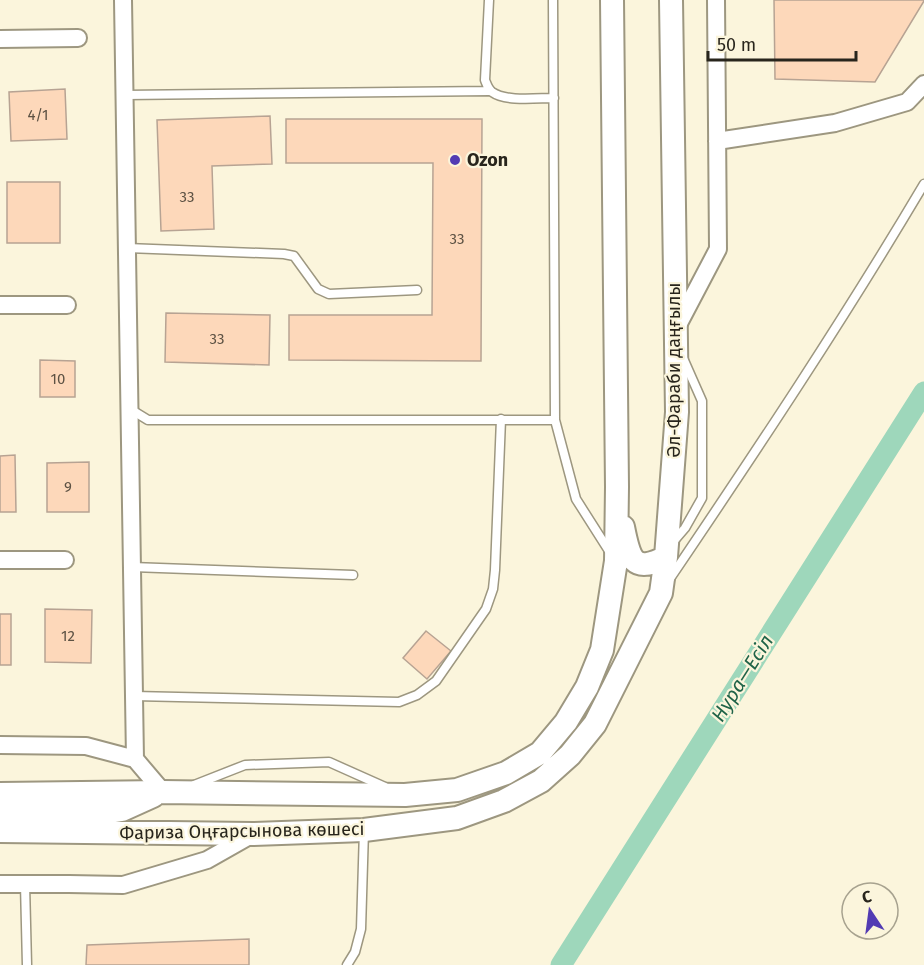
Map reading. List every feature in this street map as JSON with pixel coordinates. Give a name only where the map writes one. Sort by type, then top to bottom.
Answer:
[{"type":"street","points":[[123,0],[135,759]]},
{"type":"street","points":[[612,0],[616,561]]},
{"type":"street","name":"Әл-Фараби даңғылы","points":[[595,724],[661,593],[666,553],[677,412],[671,0]]},
{"type":"street","points":[[676,335],[718,249],[716,0]]},
{"type":"street","points":[[0,39],[78,38]]},
{"type":"street","points":[[717,141],[835,123],[907,102],[924,84]]},
{"type":"street","points":[[0,305],[67,305]]},
{"type":"street","points":[[617,487],[627,549],[634,561],[644,565],[655,563],[666,553]]},
{"type":"street","points":[[0,560],[65,560]]},
{"type":"street","name":"Фариза Оңғарсынова көшесі","points":[[0,794],[170,792],[405,795],[457,790],[506,773],[540,753],[566,722],[587,687],[602,650],[616,561]]},
{"type":"street","name":"Фариза Оңғарсынова көшесі","points":[[0,831],[253,834],[364,830],[457,818],[504,801],[541,781],[570,755],[595,724]]},
{"type":"street","points":[[0,745],[86,746],[135,759],[170,792],[122,810],[109,812],[0,811]]},
{"type":"street","points":[[0,884],[123,885],[207,860],[253,834]]},
{"type":"lane","points":[[489,0],[485,80],[489,91]]},
{"type":"lane","points":[[553,0],[555,420],[576,499],[616,561]]},
{"type":"lane","points":[[125,95],[489,91],[499,96],[516,98],[554,98]]},
{"type":"lane","points":[[661,593],[771,428],[878,261],[924,184]]},
{"type":"lane","points":[[127,248],[294,256],[318,289],[329,294],[417,290]]},
{"type":"lane","points":[[666,553],[685,528],[702,498],[702,401],[676,335]]},
{"type":"lane","points":[[130,409],[148,420],[555,420]]},
{"type":"lane","points":[[134,696],[399,702],[417,695],[436,681],[486,609],[493,589],[501,420]]},
{"type":"lane","points":[[132,567],[353,575]]},
{"type":"lane","points":[[170,792],[246,765],[328,762],[405,795]]},
{"type":"lane","points":[[346,965],[355,952],[361,929],[364,830]]},
{"type":"lane","points":[[25,884],[27,965]]},
{"type":"building","points":[[774,0],[924,1],[875,82],[775,79]]},
{"type":"building","points":[[65,89],[67,139],[11,141],[9,92]]},
{"type":"building","points":[[270,116],[272,164],[212,166],[214,229],[161,231],[157,120]]},
{"type":"building","points":[[286,119],[482,119],[481,361],[289,360],[289,315],[432,315],[433,163],[286,163]]},
{"type":"building","points":[[7,182],[60,182],[60,243],[7,243]]},
{"type":"building","points":[[166,313],[270,315],[269,365],[165,362]]},
{"type":"building","points":[[40,360],[75,361],[75,397],[40,397]]},
{"type":"building","points":[[15,455],[16,512],[0,512],[0,456]]},
{"type":"building","points":[[89,462],[89,512],[47,512],[47,463]]},
{"type":"building","points":[[45,609],[92,610],[91,663],[45,662]]},
{"type":"building","points":[[0,614],[11,614],[11,665],[0,665]]},
{"type":"building","points":[[426,631],[451,651],[427,679],[403,658]]},
{"type":"building","points":[[249,939],[249,965],[86,965],[87,945]]},
{"type":"waterway","name":"Нура—Есіл","points":[[561,965],[924,392]]},
{"type":"place","name":"Ozon","points":[[455,160]]}]
